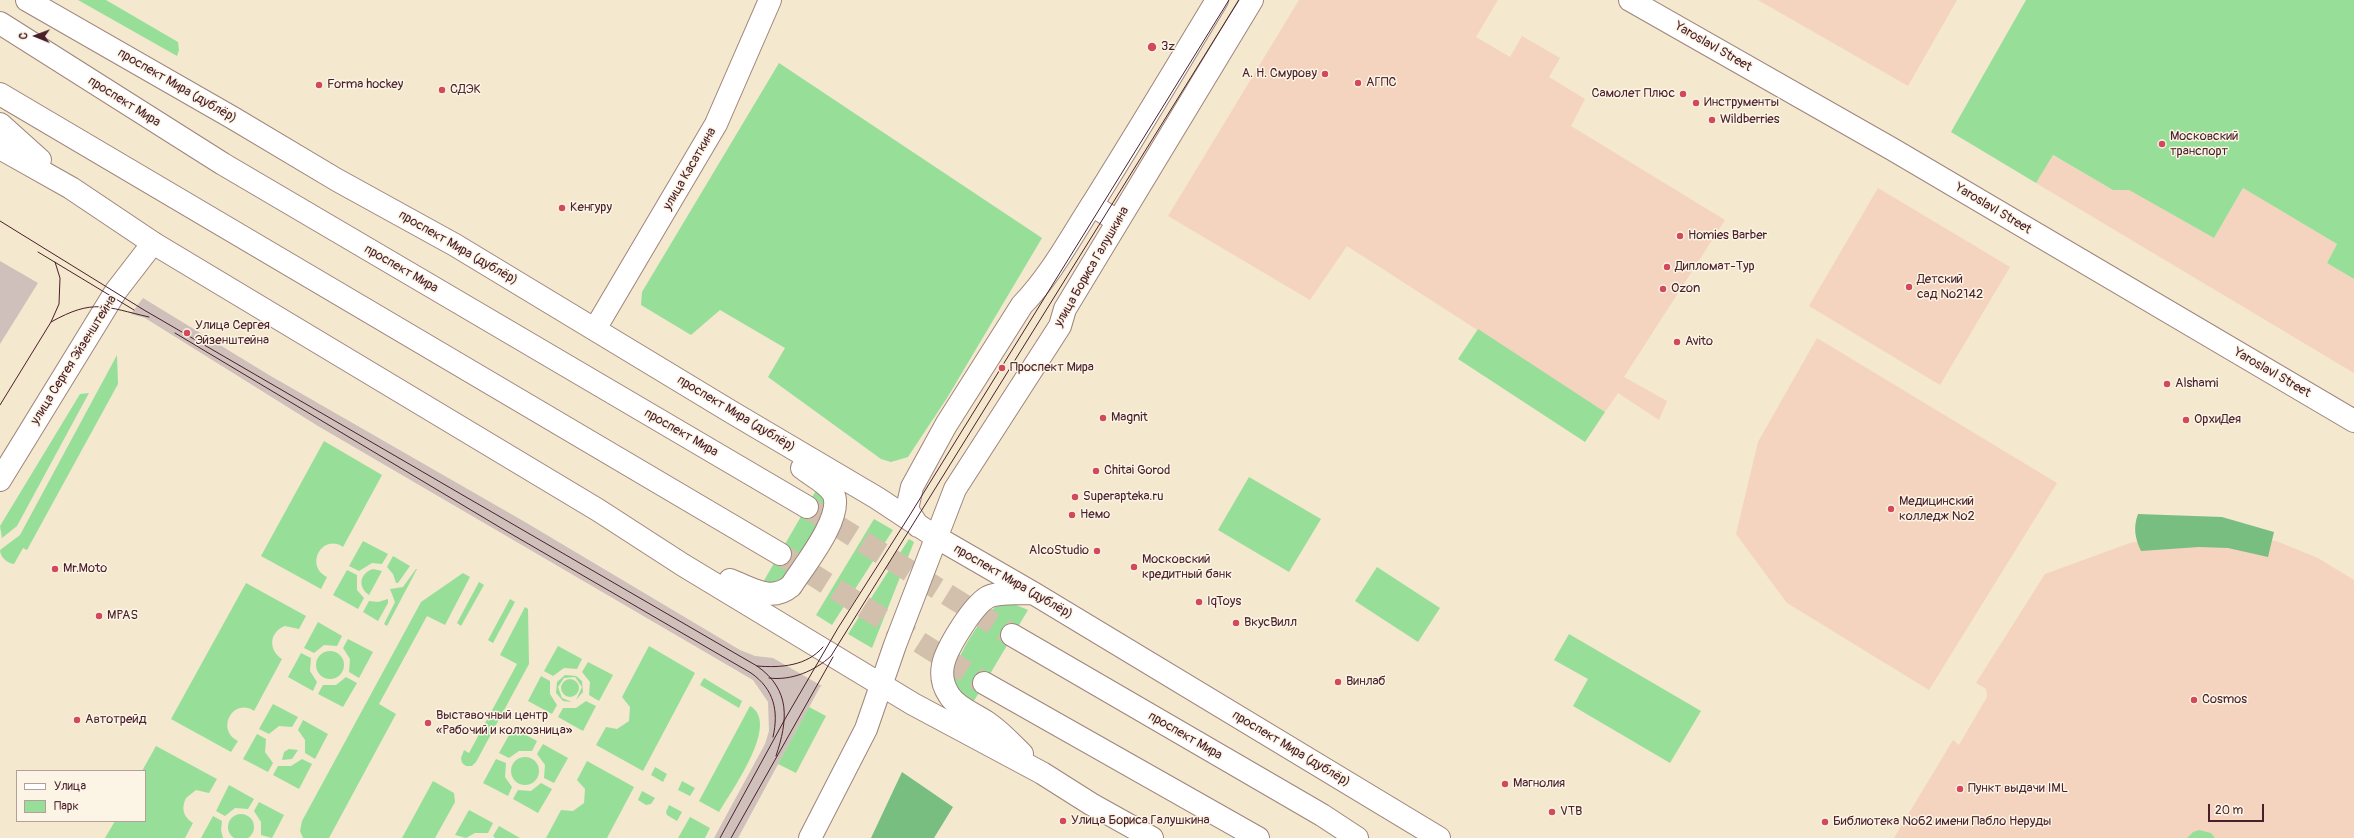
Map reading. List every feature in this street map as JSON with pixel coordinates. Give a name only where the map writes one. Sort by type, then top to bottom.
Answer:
[{"type":"main road","name":"проспект Мира (дублёр)","points":[[27,0],[226,114],[337,180],[455,245],[915,522]]},
{"type":"main road","name":"улица Касаткина","points":[[595,329],[716,124],[770,0]]},
{"type":"main road","points":[[932,546],[927,537],[910,516],[907,504],[912,487],[946,425],[1018,311],[1036,291],[1092,204],[1142,125],[1217,0]]},
{"type":"main road","name":"улица Бориса Галушкина","points":[[810,838],[866,730],[932,546],[955,489],[1060,326],[1065,309],[1252,0]]},
{"type":"main road","name":"Yaroslavl Street","points":[[1630,0],[1892,149],[2354,422]]},
{"type":"main road","name":"проспект Мира","points":[[0,23],[223,164],[807,507]]},
{"type":"main road","points":[[0,94],[780,554]]},
{"type":"main road","points":[[0,124],[10,145],[70,188],[153,243],[598,510],[683,564],[913,704],[1042,773],[1091,804],[1152,838]]},
{"type":"main road","points":[[1092,204],[1117,221]]},
{"type":"main road","name":"улица Сергея Эйзенштейна","points":[[0,480],[116,291],[153,243]]},
{"type":"main road","points":[[683,564],[723,577],[762,593],[772,595],[784,592],[791,586],[830,525],[835,504],[833,495],[828,486],[793,461],[762,430]]},
{"type":"main road","points":[[877,498],[890,499],[901,496],[922,470]]},
{"type":"main road","name":"проспект Мира (дублёр)","points":[[932,546],[1034,593],[1439,838]]},
{"type":"main road","points":[[1034,593],[999,594],[988,597],[972,611],[946,656],[942,673],[946,690],[955,702],[1003,735],[1042,773]]},
{"type":"main road","name":"проспект Мира","points":[[1012,635],[1322,814],[1357,838]]},
{"type":"main road","points":[[984,682],[1258,838]]},
{"type":"shaded area","points":[[1299,0],[1498,0],[1476,37],[1510,57],[1522,36],[1560,58],[1549,77],[1585,99],[1571,126],[1725,220],[1624,377],[1667,401],[1659,420],[1618,393],[1605,412],[1347,246],[1310,300],[1168,216]]},
{"type":"shaded area","points":[[1758,0],[1957,0],[1908,86]]},
{"type":"shaded area","points":[[2052,155],[2113,190],[2129,190],[2214,238],[2243,188],[2337,244],[2327,263],[2354,279],[2354,373],[2036,183]]},
{"type":"shaded area","name":"Детский сад №2142","points":[[1878,188],[2010,267],[1940,385],[1809,306]]},
{"type":"shaded area","points":[[0,261],[38,283],[0,344]]},
{"type":"shaded area","points":[[143,298],[269,375],[525,522],[740,650],[755,656],[773,658],[822,686],[820,687],[738,838],[714,838],[765,744],[769,731],[768,702],[753,680],[318,426],[145,318],[131,314]]},
{"type":"shaded area","name":"Медицинский колледж №2","points":[[1817,338],[2057,483],[1929,690],[1787,603],[1736,534],[1758,442]]},
{"type":"shaded area","points":[[2199,530],[2276,541],[2318,558],[2354,580],[2354,838],[1894,838],[1953,740],[1959,745],[1987,697],[1986,689],[1976,683],[2045,574],[2130,543]]},
{"type":"green space","points":[[78,0],[106,0],[178,42],[179,50],[177,56]]},
{"type":"green space","name":"Московский транспорт","points":[[2026,0],[2354,0],[2354,279],[2327,263],[2337,244],[2243,188],[2214,238],[2129,190],[2113,190],[2053,155],[2036,183],[1951,132]]},
{"type":"green space","points":[[779,63],[1042,238],[947,398],[908,457],[891,462],[881,459],[768,377],[785,348],[720,310],[691,335],[641,305],[642,292]]},
{"type":"green space","points":[[1478,329],[1605,412],[1585,442],[1458,359]]},
{"type":"green space","points":[[117,355],[118,384],[27,550],[23,548],[14,564],[9,562],[4,559],[0,553],[0,550],[20,535]]},
{"type":"green space","points":[[89,393],[17,526],[2,538],[0,526],[80,394]]},
{"type":"green space","points":[[324,441],[382,475],[343,547],[335,544],[328,544],[318,553],[316,559],[317,566],[320,572],[327,577],[321,589],[261,556]]},
{"type":"green space","points":[[1249,477],[1321,519],[1289,572],[1218,530]]},
{"type":"green space","points":[[818,487],[824,491],[826,510],[785,580],[780,584],[762,584]]},
{"type":"green space","points":[[2138,514],[2222,517],[2274,532],[2268,557],[2228,548],[2199,547],[2141,551],[2135,533]]},
{"type":"green space","points":[[874,519],[893,530],[832,625],[816,615]]},
{"type":"green space","points":[[909,539],[914,542],[872,648],[848,634]]},
{"type":"green space","points":[[363,541],[388,554],[382,564],[372,563],[359,571],[349,566]]},
{"type":"green space","points":[[393,556],[410,566],[398,583],[396,583],[393,574],[387,567]]},
{"type":"green space","points":[[1377,567],[1440,608],[1418,642],[1355,601]]},
{"type":"green space","points":[[373,569],[382,571],[369,595],[363,588],[362,580],[365,574]]},
{"type":"green space","points":[[416,569],[387,626],[384,624],[395,602],[390,589],[403,587]]},
{"type":"green space","points":[[347,570],[357,575],[357,590],[364,598],[358,609],[333,595]]},
{"type":"green space","points":[[463,573],[470,577],[445,625],[427,616],[379,704],[396,714],[329,838],[303,838],[300,831],[302,821],[421,602]]},
{"type":"green space","points":[[479,582],[484,585],[461,626],[457,623]]},
{"type":"green space","points":[[246,583],[306,616],[299,629],[285,626],[276,632],[273,637],[272,641],[274,651],[282,659],[254,711],[246,708],[239,708],[234,711],[230,717],[227,723],[228,730],[231,736],[238,741],[231,752],[171,719]]},
{"type":"green space","points":[[388,599],[388,603],[378,621],[363,612],[369,601],[378,602]]},
{"type":"green space","points":[[510,599],[515,602],[493,643],[488,640]]},
{"type":"green space","points":[[1003,604],[1016,605],[1028,610],[971,706],[965,701],[955,685],[954,675],[956,666],[965,646],[983,619],[991,610]]},
{"type":"green space","points":[[525,607],[528,609],[529,664],[476,762],[472,766],[466,766],[462,763],[461,758],[464,750],[469,753],[517,664],[500,655]]},
{"type":"green space","points":[[318,622],[342,636],[337,646],[324,645],[314,653],[304,648]]},
{"type":"green space","points":[[1569,634],[1701,711],[1670,763],[1573,706],[1588,679],[1554,660]]},
{"type":"green space","points":[[348,639],[373,652],[359,678],[349,672],[350,659],[343,648]]},
{"type":"green space","points":[[558,646],[582,659],[577,669],[564,668],[553,676],[544,671]]},
{"type":"green space","points":[[649,646],[695,673],[643,771],[596,745],[606,727],[617,729],[629,721],[630,707],[622,697]]},
{"type":"green space","points":[[330,651],[340,655],[344,665],[340,675],[330,679],[320,675],[316,665],[320,655]]},
{"type":"green space","points":[[301,653],[311,658],[310,671],[317,682],[313,691],[288,677]]},
{"type":"green space","points":[[588,662],[613,675],[599,701],[589,695],[590,682],[582,672]]},
{"type":"green space","points":[[565,675],[576,676],[582,681],[583,692],[576,700],[582,687],[575,677],[564,678],[558,687],[562,698],[572,702],[563,701],[556,693],[557,682]]},
{"type":"green space","points":[[541,676],[550,681],[550,694],[557,705],[552,714],[528,701]]},
{"type":"green space","points":[[346,677],[357,683],[343,707],[318,694],[323,685],[336,685]]},
{"type":"green space","points":[[704,678],[742,701],[739,708],[700,685]]},
{"type":"green space","points":[[570,679],[576,682],[579,688],[576,694],[570,697],[564,694],[561,688],[564,682]]},
{"type":"green space","points":[[586,701],[596,706],[583,731],[558,717],[563,708],[576,708]]},
{"type":"green space","points":[[273,704],[298,717],[292,727],[279,726],[269,734],[259,729]]},
{"type":"green space","points":[[750,706],[758,715],[760,727],[757,741],[751,758],[719,812],[699,801]]},
{"type":"green space","points":[[809,707],[826,716],[796,773],[778,764]]},
{"type":"green space","points":[[303,720],[328,734],[315,759],[305,753],[305,740],[298,730]]},
{"type":"green space","points":[[513,728],[537,741],[532,751],[519,751],[509,758],[499,753]]},
{"type":"green space","points":[[257,734],[266,739],[265,752],[273,763],[268,772],[243,759]]},
{"type":"green space","points":[[543,744],[568,758],[554,783],[544,778],[545,765],[537,754]]},
{"type":"green space","points":[[156,746],[217,779],[209,793],[196,790],[186,798],[183,809],[187,818],[193,823],[185,838],[105,838],[114,822],[146,822],[146,770],[143,770]]},
{"type":"green space","points":[[289,749],[298,750],[292,759],[282,760],[284,752]]},
{"type":"green space","points":[[525,757],[535,761],[539,771],[535,781],[525,785],[515,781],[511,771],[515,761]]},
{"type":"green space","points":[[302,759],[312,764],[299,789],[273,775],[278,766],[291,766]]},
{"type":"green space","points":[[496,759],[506,763],[505,777],[512,787],[508,796],[483,783]]},
{"type":"green space","points":[[587,761],[634,787],[607,838],[546,838],[561,810],[573,811],[584,803],[585,789],[577,780]]},
{"type":"green space","points":[[655,767],[667,774],[663,782],[651,775]]},
{"type":"green space","points":[[902,772],[953,807],[934,838],[871,838]]},
{"type":"green space","points":[[433,781],[454,793],[455,802],[435,838],[402,838]]},
{"type":"green space","points":[[682,781],[695,788],[690,796],[678,790]]},
{"type":"green space","points":[[541,783],[552,789],[538,813],[513,799],[518,790],[531,791]]},
{"type":"green space","points":[[229,785],[254,799],[248,809],[235,808],[225,816],[216,811]]},
{"type":"green space","points":[[642,791],[655,798],[651,804],[646,805],[638,800]]},
{"type":"green space","points":[[259,802],[284,815],[272,838],[261,835],[261,822],[254,811]]},
{"type":"green space","points":[[669,805],[682,812],[677,821],[667,815],[666,812]]},
{"type":"green space","points":[[469,810],[493,823],[488,833],[475,833],[466,838],[455,835]]},
{"type":"green space","points":[[236,815],[246,815],[253,822],[253,832],[246,839],[236,839],[229,832],[229,822]]},
{"type":"green space","points":[[213,816],[222,821],[221,830],[223,838],[201,838]]},
{"type":"green space","points":[[690,817],[710,828],[705,838],[678,838]]},
{"type":"green space","points":[[499,826],[520,838],[495,838],[493,836]]},
{"type":"green space","points":[[2199,830],[2211,833],[2215,838],[2187,838],[2193,832]]},
{"type":"tunnel","points":[[807,507],[1012,635]]},
{"type":"tunnel","points":[[780,554],[984,683]]},
{"type":"tram line","points":[[720,838],[785,719],[838,628],[908,518],[1229,0]]},
{"type":"tram line","points":[[769,678],[786,678],[802,674],[818,666],[831,656],[1239,0]]},
{"type":"tram line","points":[[0,221],[144,310],[757,666],[768,675],[776,685],[784,706],[783,730],[776,756]]},
{"type":"tram line","points":[[38,252],[134,310]]},
{"type":"tram line","points":[[0,405],[51,322],[59,304],[60,278],[55,262]]},
{"type":"tram line","points":[[51,322],[66,314],[89,307],[110,308],[149,317]]},
{"type":"tram line","points":[[175,333],[501,528],[751,673],[765,686],[773,701],[775,710],[775,727],[773,737]]},
{"type":"tram line","points":[[757,666],[775,667],[801,662],[817,653],[823,647]]},
{"type":"tram line","points":[[731,838],[833,657]]},
{"type":"place","name":"3z","points":[[1152,47]]},
{"type":"place","name":"А. Н. Смурову","points":[[1325,74]]},
{"type":"place","name":"АГПС","points":[[1358,83]]},
{"type":"place","name":"Forma hockey","points":[[319,85]]},
{"type":"place","name":"СДЭК","points":[[442,90]]},
{"type":"place","name":"Самолет Плюс","points":[[1683,94]]},
{"type":"place","name":"Инструменты","points":[[1696,103]]},
{"type":"place","name":"Wildberries","points":[[1712,120]]},
{"type":"place","name":"Московский транспорт","points":[[2162,144]]},
{"type":"place","name":"Кенгуру","points":[[562,208]]},
{"type":"place","name":"Homies Barber","points":[[1680,236]]},
{"type":"place","name":"Дипломат-Тур","points":[[1667,267]]},
{"type":"place","name":"Детский сад №2142","points":[[1909,287]]},
{"type":"place","name":"Ozon","points":[[1663,289]]},
{"type":"place","name":"Улица Сергея Эйзенштейна","points":[[187,333]]},
{"type":"place","name":"Avito","points":[[1677,342]]},
{"type":"place","name":"Проспект Мира","points":[[1002,368]]},
{"type":"place","name":"Alshami","points":[[2167,384]]},
{"type":"place","name":"Magnit","points":[[1103,418]]},
{"type":"place","name":"ОрхиДея","points":[[2186,420]]},
{"type":"place","name":"Chitai Gorod","points":[[1096,471]]},
{"type":"place","name":"Superapteka.ru","points":[[1075,497]]},
{"type":"place","name":"Медицинский колледж №2","points":[[1891,509]]},
{"type":"place","name":"Немо","points":[[1072,515]]},
{"type":"place","name":"AlcoStudio","points":[[1097,551]]},
{"type":"place","name":"Московский кредитный банк","points":[[1134,567]]},
{"type":"place","name":"Mr.Moto","points":[[55,569]]},
{"type":"place","name":"IqToys","points":[[1199,602]]},
{"type":"place","name":"MPAS","points":[[99,616]]},
{"type":"place","name":"ВкусВилл","points":[[1236,623]]},
{"type":"place","name":"Винлаб","points":[[1338,682]]},
{"type":"place","name":"Cosmos","points":[[2194,700]]},
{"type":"place","name":"Автотрейд","points":[[77,720]]},
{"type":"place","name":"Выставочный центр «Рабочий и колхозница»","points":[[428,723]]},
{"type":"place","name":"Магнолия","points":[[1505,784]]},
{"type":"place","name":"Пункт выдачи IML","points":[[1960,789]]},
{"type":"place","name":"VTB","points":[[1552,812]]},
{"type":"place","name":"Улица Бориса Галушкина","points":[[1063,821]]},
{"type":"place","name":"Библиотека №62 имени Пабло Неруды","points":[[1825,822]]}]
